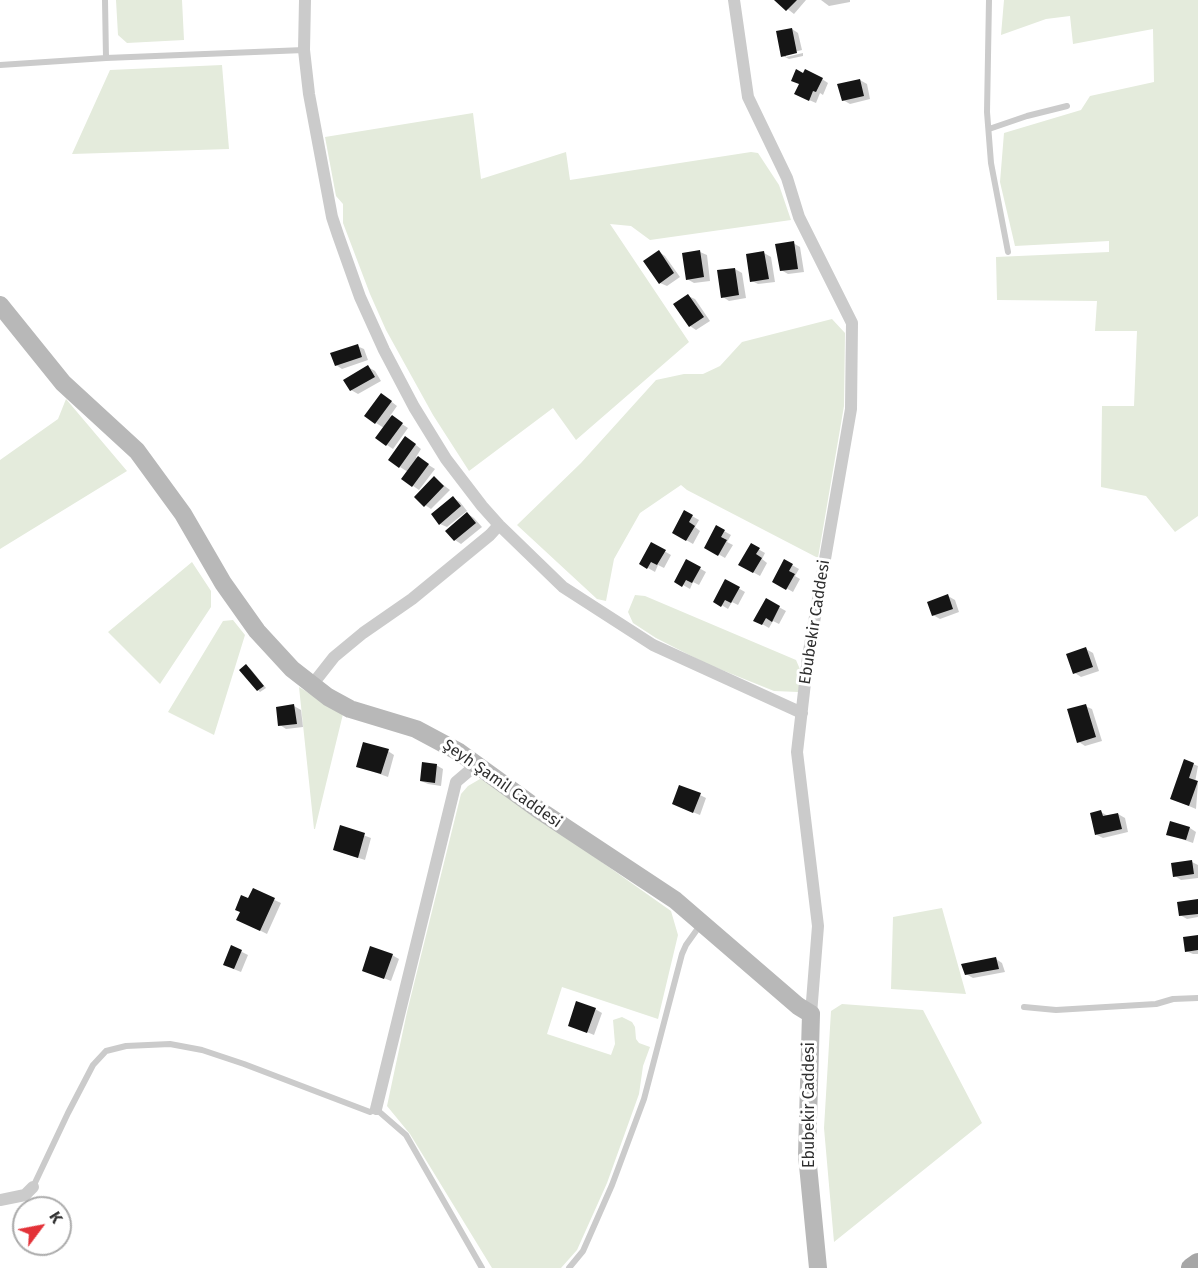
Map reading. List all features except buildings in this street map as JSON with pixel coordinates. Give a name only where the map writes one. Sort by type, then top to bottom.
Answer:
[{"type":"main road","points":[[1191,1268],[1198,1263]]},
{"type":"street","points":[[305,0],[304,50],[309,94],[332,217],[360,297],[384,350],[419,416],[446,459],[499,525],[563,587],[654,645],[802,713]]},
{"type":"street","name":"Ebubekir Caddesi","points":[[734,0],[748,97],[787,178],[799,217],[852,323],[851,409],[808,657],[797,752],[818,926],[811,1014],[807,1155],[818,1268]]},
{"type":"street","name":"Şeyh Şamil Caddesi","points":[[0,305],[63,383],[137,451],[183,514],[223,583],[257,631],[285,663],[312,685],[350,709],[424,732],[459,752],[539,810],[675,900],[798,1006],[811,1014]]},
{"type":"street","points":[[312,685],[334,657],[363,633],[412,599],[499,525]]},
{"type":"street","points":[[376,1109],[456,782],[476,765]]},
{"type":"street","points":[[0,1200],[25,1196],[33,1187]]},
{"type":"lane","points":[[105,0],[106,58]]},
{"type":"lane","points":[[988,0],[987,77],[991,163],[1008,252]]},
{"type":"lane","points":[[0,65],[304,50]]},
{"type":"lane","points":[[989,129],[1066,106]]},
{"type":"lane","points":[[569,1268],[583,1251],[612,1185],[644,1100],[682,954],[702,923]]},
{"type":"lane","points":[[1024,1006],[1056,1010],[1156,1004],[1173,999],[1198,998]]},
{"type":"lane","points":[[33,1187],[93,1065],[106,1051],[126,1046],[170,1044],[202,1050],[370,1112],[376,1109],[406,1135],[482,1268]]},
{"type":"green space","points":[[116,0],[182,0],[184,40],[127,43],[118,35]]},
{"type":"green space","points":[[1004,0],[1198,0],[1198,516],[1175,532],[1146,496],[1101,487],[1102,406],[1134,406],[1137,331],[1095,331],[1097,301],[997,300],[996,257],[1109,252],[1109,241],[1015,246],[1000,182],[1004,133],[1081,110],[1090,96],[1154,82],[1153,29],[1073,44],[1070,16],[1046,19],[1001,35]]},
{"type":"green space","points":[[222,65],[229,149],[72,154],[110,70]]},
{"type":"green space","points":[[473,113],[481,179],[566,152],[570,180],[751,152],[758,153],[779,185],[791,220],[650,240],[631,226],[610,224],[689,342],[576,440],[553,408],[469,471],[433,415],[386,330],[370,294],[343,223],[343,204],[336,196],[325,137]]},
{"type":"green space","points":[[832,319],[845,333],[844,406],[818,558],[681,485],[640,513],[614,559],[606,601],[597,599],[517,525],[581,463],[656,380],[684,374],[703,374],[720,366],[742,342]]},
{"type":"green space","points":[[66,399],[127,471],[0,549],[0,460],[58,419]]},
{"type":"green space","points":[[192,562],[211,591],[211,607],[160,684],[108,632]]},
{"type":"green space","points":[[635,595],[645,596],[796,660],[802,674],[798,692],[774,691],[707,664],[656,638],[633,623],[628,612]]},
{"type":"green space","points":[[233,620],[245,635],[214,735],[168,712],[223,621]]},
{"type":"green space","points":[[299,687],[343,714],[315,829],[314,829]]},
{"type":"green space","points":[[480,779],[490,783],[671,911],[678,935],[658,1019],[562,987],[547,1034],[611,1055],[615,1044],[613,1020],[622,1017],[632,1022],[639,1043],[650,1047],[643,1066],[639,1094],[607,1183],[577,1250],[561,1268],[492,1268],[410,1134],[387,1106],[407,1012],[461,794],[468,786]]},
{"type":"green space","points":[[942,908],[966,994],[891,989],[893,917]]},
{"type":"green space","points":[[842,1004],[923,1010],[982,1123],[834,1242],[824,1128],[831,1011]]}]
